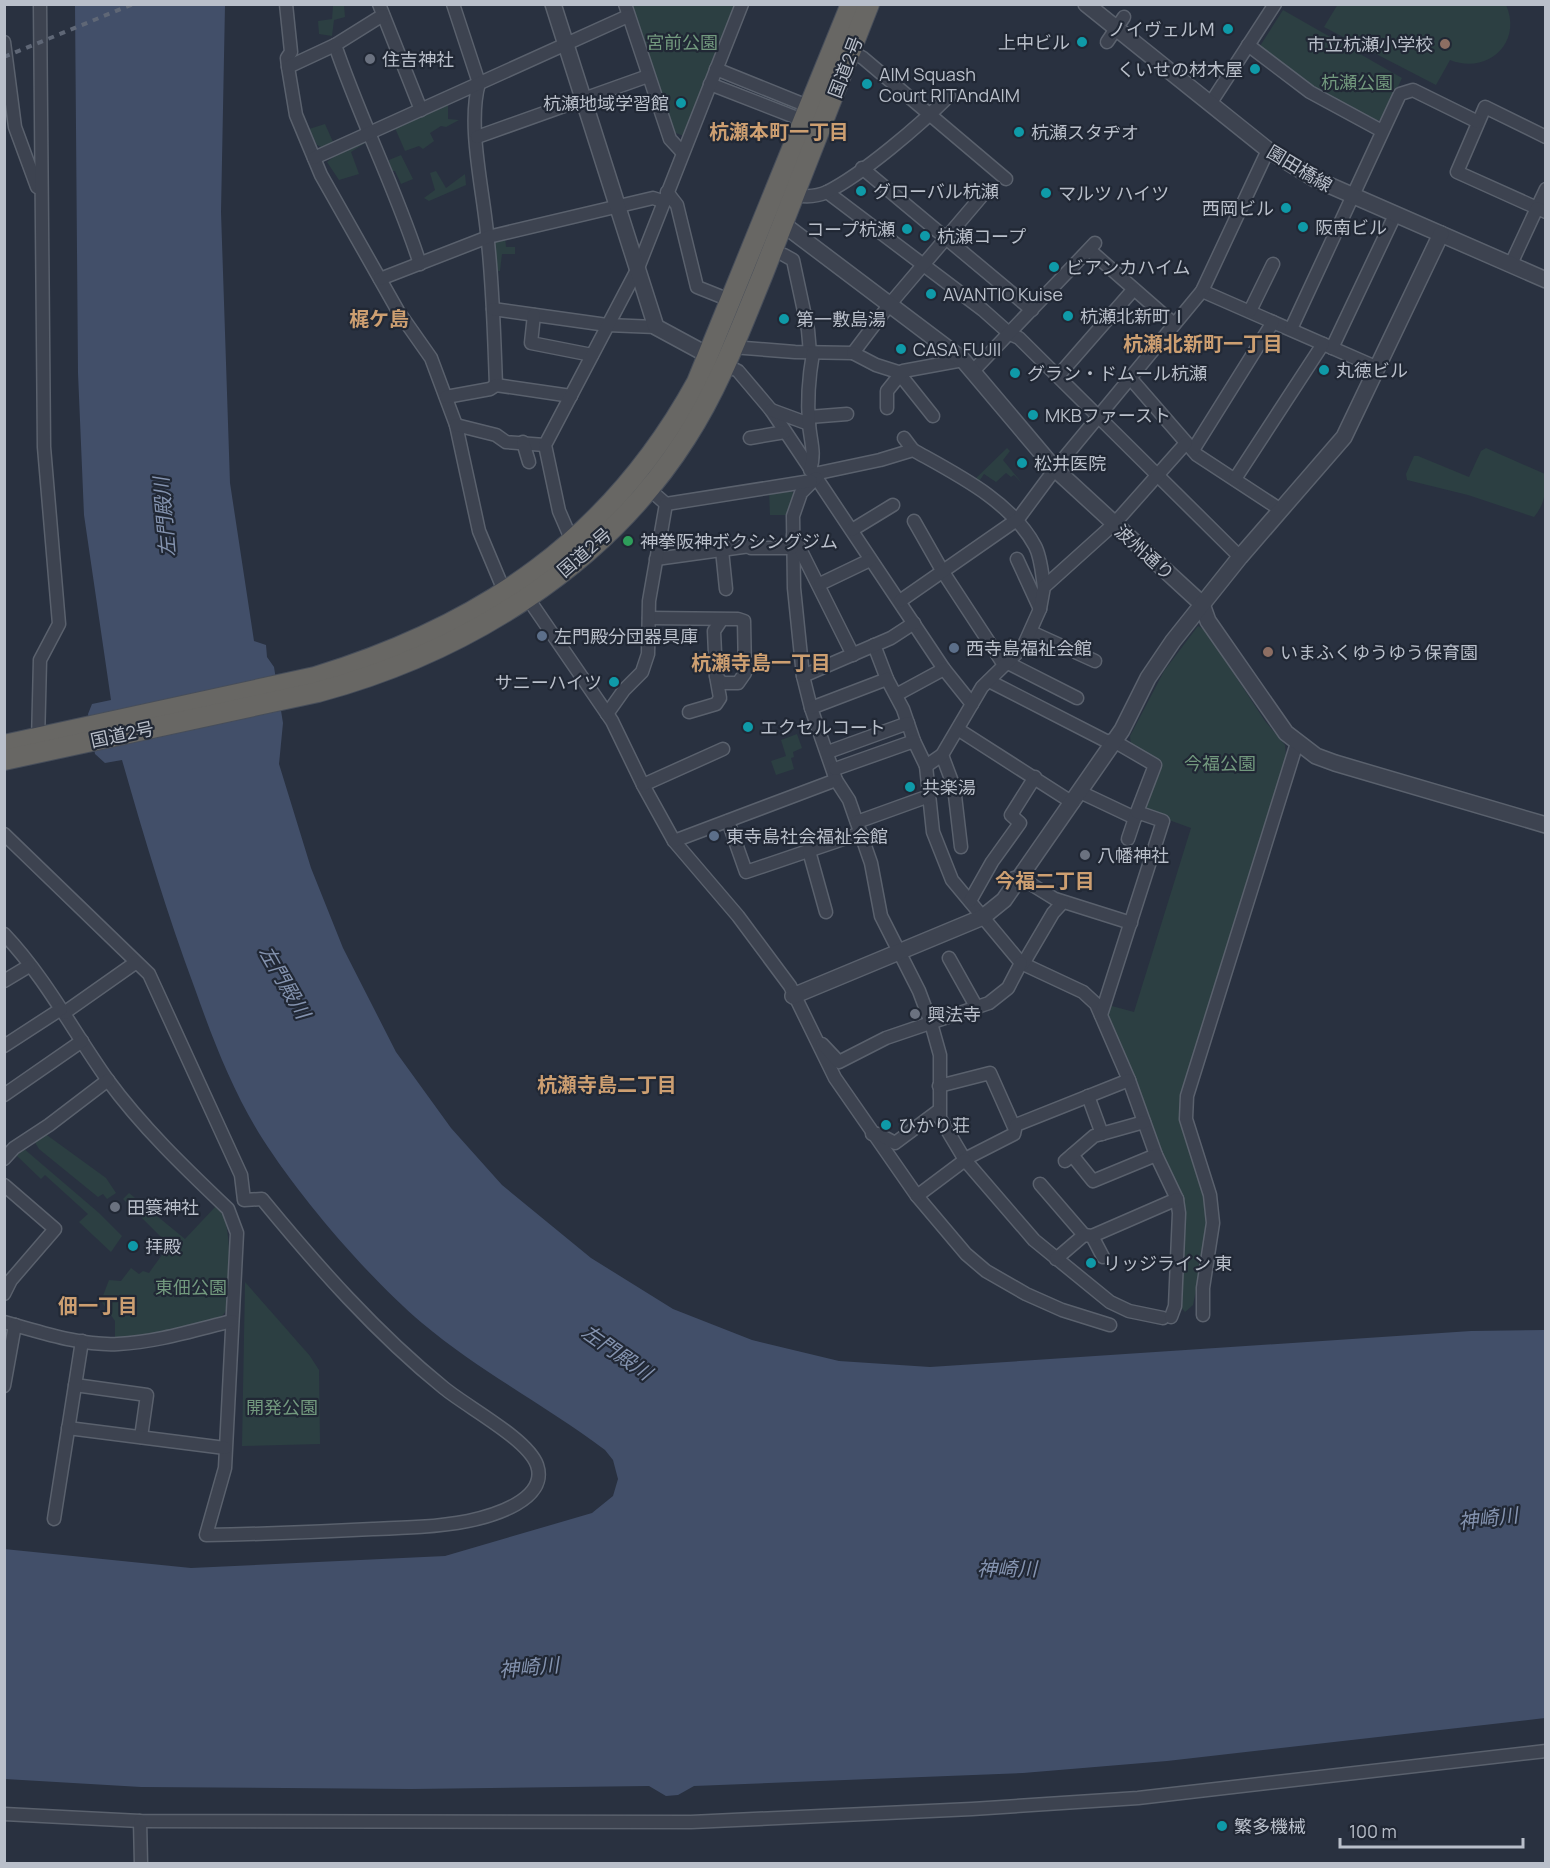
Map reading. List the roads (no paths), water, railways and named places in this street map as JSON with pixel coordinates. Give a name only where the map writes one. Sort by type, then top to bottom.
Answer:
[{"type":"highway","name":"国道2号","points":[[4,760],[38,745],[68,738],[316,685],[368,677],[428,654],[500,616],[588,550],[649,489],[700,416],[774,221],[807,114],[850,4]]},
{"type":"highway","name":"国道2号","points":[[316,685],[353,665],[421,638],[506,593],[572,541],[613,503],[651,458],[721,357],[732,301],[774,221],[795,195],[869,4]]},
{"type":"highway","name":"国道2号","points":[[4,745],[38,745]]},
{"type":"street","points":[[38,745],[40,660],[59,624],[44,447],[40,4]]},
{"type":"street","points":[[279,4],[296,115],[314,158],[380,279],[431,358],[456,425],[479,531],[506,593]]},
{"type":"street","points":[[285,4],[291,52],[287,62]]},
{"type":"street","points":[[453,4],[479,83],[476,94],[477,137],[488,237],[496,385]]},
{"type":"street","points":[[553,4],[656,327]]},
{"type":"street","points":[[572,541],[558,511],[545,445],[638,268],[664,196],[742,4]]},
{"type":"street","name":"園田橋線","points":[[1086,4],[1119,23],[1210,104],[1268,150],[1315,179],[1545,280]]},
{"type":"street","points":[[1210,104],[1270,6]]},
{"type":"street","points":[[287,62],[335,45],[381,10],[421,110]]},
{"type":"street","points":[[314,158],[566,43],[626,10],[670,139],[682,152]]},
{"type":"street","points":[[1107,42],[1119,23]]},
{"type":"street","points":[[5,43],[15,127],[41,197]]},
{"type":"street","points":[[335,45],[354,101],[369,133],[420,264]]},
{"type":"street","points":[[1248,45],[1310,92],[1382,131]]},
{"type":"street","points":[[851,51],[863,58],[1005,179]]},
{"type":"street","points":[[716,69],[807,114]]},
{"type":"street","points":[[477,137],[648,76]]},
{"type":"street","points":[[710,84],[807,114]]},
{"type":"street","points":[[1290,329],[1400,94],[1413,90],[1478,122]]},
{"type":"street","points":[[795,195],[809,197],[827,192],[930,115],[949,96]]},
{"type":"street","points":[[1541,210],[1456,172],[1485,107],[1545,137]]},
{"type":"street","points":[[900,601],[1018,519],[1055,469],[1202,291],[1268,150]]},
{"type":"street","points":[[862,168],[1032,310]]},
{"type":"street","points":[[1511,264],[1541,210],[1545,189]]},
{"type":"street","points":[[853,352],[923,264],[986,191]]},
{"type":"street","points":[[827,192],[1019,338],[1240,557]]},
{"type":"street","points":[[380,279],[488,237],[664,196],[677,205],[697,287],[732,301]]},
{"type":"street","points":[[1235,479],[1327,346],[1395,215]]},
{"type":"street","name":"波州通り","points":[[774,221],[890,304],[968,365],[1055,469],[1202,604],[1208,621],[1286,733],[1297,743],[1316,756],[1335,763],[1545,825]]},
{"type":"street","points":[[793,996],[983,917],[1004,900],[1076,798],[1111,742],[1122,730],[1148,678],[1202,604],[1344,437],[1441,234]]},
{"type":"street","points":[[887,408],[887,391],[899,374],[910,369],[968,365],[1010,333],[1094,248],[1133,290],[1174,324]]},
{"type":"street","points":[[784,255],[793,260],[811,353],[808,375],[809,420],[814,458],[813,476],[801,493],[793,516],[792,533],[803,676],[811,708],[836,775],[849,800],[871,863],[881,916],[919,991],[931,1023],[940,1055],[938,1111],[965,1159],[1008,1212],[1056,1259],[1110,1302],[1129,1311],[1167,1317],[1175,1294],[1179,1213],[1177,1199],[1156,1155],[1129,1080],[1101,1015],[1096,1004],[1083,992],[1022,963],[952,880],[933,831],[926,766],[874,645]]},
{"type":"street","points":[[1250,311],[1273,264]]},
{"type":"street","points":[[1058,376],[1133,290]]},
{"type":"street","points":[[1202,291],[1378,368]]},
{"type":"street","points":[[493,309],[608,325],[656,327],[721,357],[738,371],[771,410],[944,669],[972,704]]},
{"type":"street","points":[[534,315],[531,343],[592,355]]},
{"type":"street","points":[[1044,587],[1114,524],[1189,446],[1273,322]]},
{"type":"street","points":[[721,357],[853,352],[899,374],[933,416]]},
{"type":"street","points":[[1131,379],[1189,446],[1281,510]]},
{"type":"street","points":[[446,397],[490,389],[496,385],[572,396]]},
{"type":"street","points":[[771,410],[809,420],[847,414]]},
{"type":"street","points":[[456,425],[496,435],[506,442],[545,445]]},
{"type":"street","points":[[750,438],[785,432]]},
{"type":"street","points":[[904,438],[913,450],[974,487],[1018,519],[1036,548],[1044,587],[1040,609],[1023,647],[989,681],[972,704],[942,755],[926,766]]},
{"type":"street","points":[[523,442],[529,462]]},
{"type":"street","points":[[666,504],[813,476],[913,450]]},
{"type":"street","points":[[649,489],[666,504]]},
{"type":"street","points":[[607,714],[624,690],[642,672],[648,654],[649,618],[656,559],[666,504]]},
{"type":"street","points":[[852,531],[893,505]]},
{"type":"street","points":[[914,521],[943,572],[1005,663],[1077,698]]},
{"type":"street","points":[[792,533],[820,584],[853,655]]},
{"type":"street","points":[[656,559],[750,546],[751,548],[792,548]]},
{"type":"street","points":[[722,550],[726,589]]},
{"type":"street","points":[[1017,559],[1040,609]]},
{"type":"street","points":[[820,584],[870,560]]},
{"type":"street","points":[[527,597],[607,714],[674,841],[738,916],[790,986],[835,1078],[917,1196],[966,1254],[986,1271],[1026,1294],[1062,1310],[1110,1325]]},
{"type":"street","points":[[649,618],[744,621],[745,673],[738,683],[722,683],[716,676]]},
{"type":"street","points":[[689,712],[716,705],[720,698],[716,676],[714,631],[722,619]]},
{"type":"street","points":[[803,676],[891,638],[914,622]]},
{"type":"street","points":[[1031,632],[1095,661]]},
{"type":"street","points":[[896,696],[944,669]]},
{"type":"street","points":[[811,708],[887,679]]},
{"type":"street","points":[[989,681],[1155,765],[1128,839]]},
{"type":"street","points":[[828,752],[908,723]]},
{"type":"street","points":[[958,730],[1035,777],[1076,798],[1163,821],[1101,1015]]},
{"type":"street","points":[[674,841],[728,821],[914,741]]},
{"type":"street","points":[[1203,1315],[1203,1288],[1213,1223],[1210,1195],[1186,1119],[1186,1096],[1297,743]]},
{"type":"street","points":[[643,785],[699,753],[723,749]]},
{"type":"street","points":[[942,755],[954,787],[961,847]]},
{"type":"street","points":[[970,901],[992,862],[1020,823],[1011,815],[1035,777]]},
{"type":"street","points":[[728,821],[746,872],[808,851],[929,796]]},
{"type":"street","points":[[4,834],[135,963],[149,974],[241,1175],[244,1200],[234,1222]]},
{"type":"street","points":[[808,851],[826,912]]},
{"type":"street","points":[[1017,879],[1063,902],[1131,923]]},
{"type":"street","points":[[835,1078],[840,1062],[886,1038],[977,1008],[1008,988],[1053,913],[1063,902]]},
{"type":"street","points":[[7,940],[62,1011],[108,1080],[164,1148],[228,1209],[234,1222],[237,1233],[225,1468],[206,1535],[416,1527],[468,1521],[497,1513],[525,1500],[536,1485],[538,1467],[528,1449],[443,1388],[360,1310],[313,1261],[262,1199],[244,1200]]},
{"type":"street","points":[[949,958],[977,1008]]},
{"type":"street","points":[[4,1046],[135,963]]},
{"type":"street","points":[[4,981],[29,966]]},
{"type":"street","points":[[813,1035],[840,1062]]},
{"type":"street","points":[[4,1095],[82,1041]]},
{"type":"street","points":[[917,1196],[965,1159],[1014,1134],[1014,1127],[990,1073],[939,1086]]},
{"type":"street","points":[[4,1159],[14,1148],[49,1125],[108,1080]]},
{"type":"street","points":[[1014,1127],[1129,1080]]},
{"type":"street","points":[[1088,1096],[1102,1134]]},
{"type":"street","points":[[872,1134],[878,1134],[895,1143],[938,1111]]},
{"type":"street","points":[[1144,1122],[1094,1136],[1069,1158],[1093,1181],[1156,1155]]},
{"type":"street","points":[[4,1138],[14,1148]]},
{"type":"street","points":[[1040,1184],[1088,1235],[1103,1257]]},
{"type":"street","points":[[4,1185],[55,1229],[8,1275],[4,1294]]},
{"type":"street","points":[[1056,1259],[1088,1235],[1177,1199]]},
{"type":"street","points":[[4,1386],[10,1324],[82,1341],[117,1344],[164,1337],[232,1321]]},
{"type":"street","points":[[54,1519],[82,1341]]},
{"type":"street","points":[[75,1384],[147,1395],[141,1437]]},
{"type":"street","points":[[68,1428],[225,1448]]},
{"type":"street","points":[[4,1814],[140,1821],[691,1822],[972,1809],[1191,1792],[1545,1751]]},
{"type":"street","points":[[140,1821],[141,1863]]},
{"type":"water","points":[[75,5],[225,5],[221,212],[230,483],[254,641],[266,645],[267,657],[274,667],[283,723],[279,764],[311,868],[343,948],[396,1052],[451,1128],[502,1185],[591,1258],[673,1309],[752,1340],[839,1361],[930,1367],[1471,1331],[1545,1330],[1545,1718],[1167,1761],[1023,1773],[694,1786],[678,1795],[666,1796],[649,1786],[412,1789],[141,1787],[5,1779],[4,1549],[191,1568],[445,1556],[592,1513],[613,1496],[618,1479],[613,1460],[605,1450],[466,1357],[401,1304],[336,1236],[278,1162],[242,1102],[209,1027],[165,904],[122,760],[105,763],[95,754],[88,714],[92,704],[111,700],[84,515],[78,373]]},
{"type":"railway","points":[[4,57],[133,4]]},
{"type":"place","name":"ノイヴェルＭ","points":[[1228,29]]},
{"type":"place","name":"上中ビル","points":[[1082,42]]},
{"type":"place","name":"市立杭瀬小学校","points":[[1445,44]]},
{"type":"place","name":"住吉神社","points":[[370,59]]},
{"type":"place","name":"くいせの材木屋","points":[[1255,69]]},
{"type":"place","name":"AIM Squash Court RITAndAIM","points":[[867,84]]},
{"type":"place","name":"杭瀬地域学習館","points":[[681,103]]},
{"type":"place","name":"杭瀬スタヂオ","points":[[1019,132]]},
{"type":"place","name":"グローバル杭瀬","points":[[861,191]]},
{"type":"place","name":"マルツ ハイツ","points":[[1046,193]]},
{"type":"place","name":"西岡ビル","points":[[1286,208]]},
{"type":"place","name":"阪南ビル","points":[[1303,227]]},
{"type":"place","name":"コープ杭瀬","points":[[907,229]]},
{"type":"place","name":"杭瀬コープ","points":[[925,236]]},
{"type":"place","name":"ビアンカハイム","points":[[1054,267]]},
{"type":"place","name":"AVANTIO Kuise","points":[[931,294]]},
{"type":"place","name":"杭瀬北新町Ⅰ","points":[[1068,316]]},
{"type":"place","name":"第一敷島湯","points":[[784,319]]},
{"type":"place","name":"CASA FUJII","points":[[901,349]]},
{"type":"place","name":"丸徳ビル","points":[[1324,370]]},
{"type":"place","name":"グラン・ドムール杭瀬","points":[[1015,373]]},
{"type":"place","name":"MKBファースト","points":[[1033,415]]},
{"type":"place","name":"松井医院","points":[[1022,463]]},
{"type":"place","name":"神拳阪神ボクシングジム","points":[[628,541]]},
{"type":"place","name":"左門殿分団器具庫","points":[[542,636]]},
{"type":"place","name":"西寺島福祉会館","points":[[954,648]]},
{"type":"place","name":"いまふくゆうゆう保育園","points":[[1268,652]]},
{"type":"place","name":"サニーハイツ","points":[[614,682]]},
{"type":"place","name":"エクセルコート","points":[[748,727]]},
{"type":"place","name":"共楽湯","points":[[910,787]]},
{"type":"place","name":"東寺島社会福祉会館","points":[[714,836]]},
{"type":"place","name":"八幡神社","points":[[1085,855]]},
{"type":"place","name":"興法寺","points":[[915,1014]]},
{"type":"place","name":"ひかり荘","points":[[886,1125]]},
{"type":"place","name":"田簑神社","points":[[115,1207]]},
{"type":"place","name":"拝殿","points":[[133,1246]]},
{"type":"place","name":"リッジライン 東","points":[[1091,1263]]},
{"type":"place","name":"繁多機械","points":[[1222,1826]]},
{"type":"district","name":"杭瀬本町一丁目","points":[[779,131]]},
{"type":"district","name":"梶ケ島","points":[[379,318]]},
{"type":"district","name":"杭瀬北新町一丁目","points":[[1203,343]]},
{"type":"district","name":"杭瀬寺島一丁目","points":[[761,662]]},
{"type":"district","name":"今福二丁目","points":[[1045,880]]},
{"type":"district","name":"杭瀬寺島二丁目","points":[[607,1084]]},
{"type":"district","name":"佃一丁目","points":[[98,1305]]},
{"type":"park label","name":"宮前公園","points":[[682,42]]},
{"type":"park label","name":"杭瀬公園","points":[[1357,82]]},
{"type":"park label","name":"今福公園","points":[[1220,763]]},
{"type":"park label","name":"東佃公園","points":[[191,1287]]},
{"type":"park label","name":"開発公園","points":[[282,1407]]},
{"type":"water label","name":"左門殿川","points":[[164,517]]},
{"type":"water label","name":"左門殿川","points":[[285,982]]},
{"type":"water label","name":"左門殿川","points":[[617,1352]]},
{"type":"water label","name":"神崎川","points":[[1488,1518]]},
{"type":"water label","name":"神崎川","points":[[1007,1568]]},
{"type":"water label","name":"神崎川","points":[[529,1667]]}]
